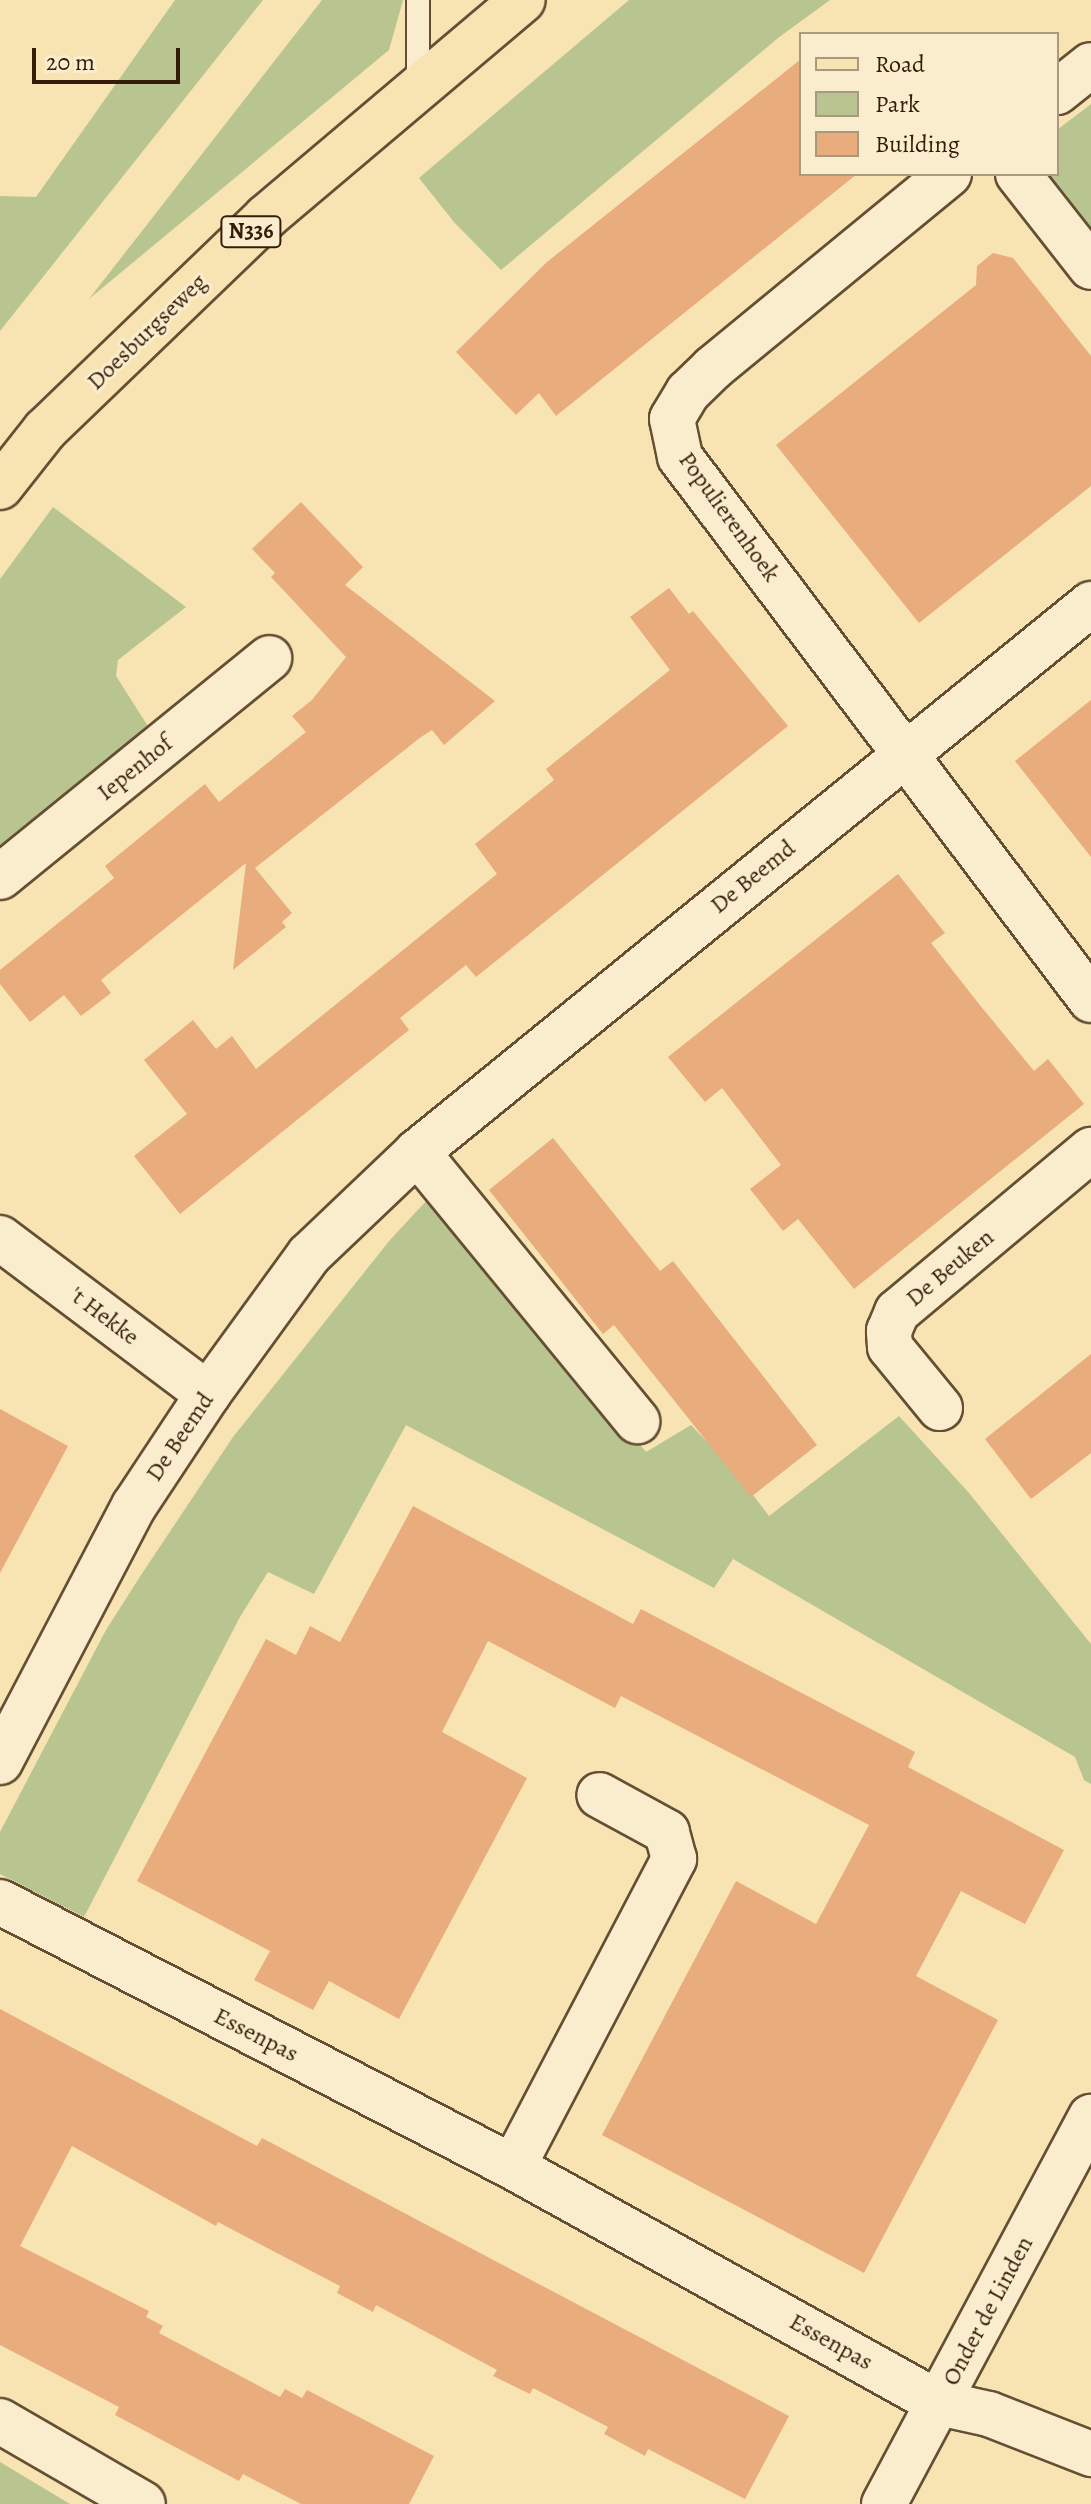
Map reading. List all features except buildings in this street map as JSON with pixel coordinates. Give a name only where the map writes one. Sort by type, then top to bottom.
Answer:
[{"type":"main road","name":"Doesburgseweg","points":[[0,487],[45,430],[266,217],[523,0]]},
{"type":"street","points":[[1059,90],[1091,65]]},
{"type":"street","name":"Populierenhoek","points":[[906,754],[680,457],[672,419],[688,392],[713,368],[947,176]]},
{"type":"street","points":[[1020,176],[1091,267]]},
{"type":"street","name":"De Beemd","points":[[0,1762],[134,1506],[208,1394],[309,1255],[417,1152],[1091,604]]},
{"type":"street","name":"Iepenhof","points":[[0,877],[269,658]]},
{"type":"street","points":[[906,754],[1091,1000]]},
{"type":"street","name":"De Beuken","points":[[940,1408],[890,1347],[889,1331],[897,1312],[1091,1150]]},
{"type":"street","points":[[417,1152],[637,1421]]},
{"type":"street","name":"'t Hekke","points":[[0,1238],[208,1394]]},
{"type":"street","points":[[513,2167],[674,1859],[667,1832],[599,1795]]},
{"type":"street","name":"Essenpas","points":[[0,1902],[513,2167],[939,2403],[989,2414],[1091,2454]]},
{"type":"street","name":"Onder de Linden","points":[[884,2504],[1091,2117]]},
{"type":"street","points":[[0,2421],[143,2504]]},
{"type":"lane","points":[[418,0],[418,89]]},
{"type":"green space","points":[[175,0],[263,0],[0,331],[0,196],[36,197]]},
{"type":"green space","points":[[322,0],[403,0],[389,50],[89,299]]},
{"type":"green space","points":[[629,0],[830,0],[778,38],[501,270],[454,222],[419,178]]},
{"type":"green space","points":[[1091,104],[1091,239],[1041,176],[1059,176],[1059,128]]},
{"type":"green space","points":[[53,507],[186,607],[118,660],[116,676],[151,731],[0,858],[0,579]]},
{"type":"green space","points":[[428,1199],[504,1278],[646,1452],[691,1425],[734,1470],[769,1516],[899,1416],[969,1493],[1091,1644],[1091,1784],[1084,1780],[1075,1757],[733,1559],[714,1588],[406,1425],[314,1594],[268,1572],[240,1617],[84,1917],[0,1874],[0,1832],[106,1630],[233,1437],[390,1240]]},
{"type":"green space","points":[[0,2462],[70,2504],[0,2504]]}]
